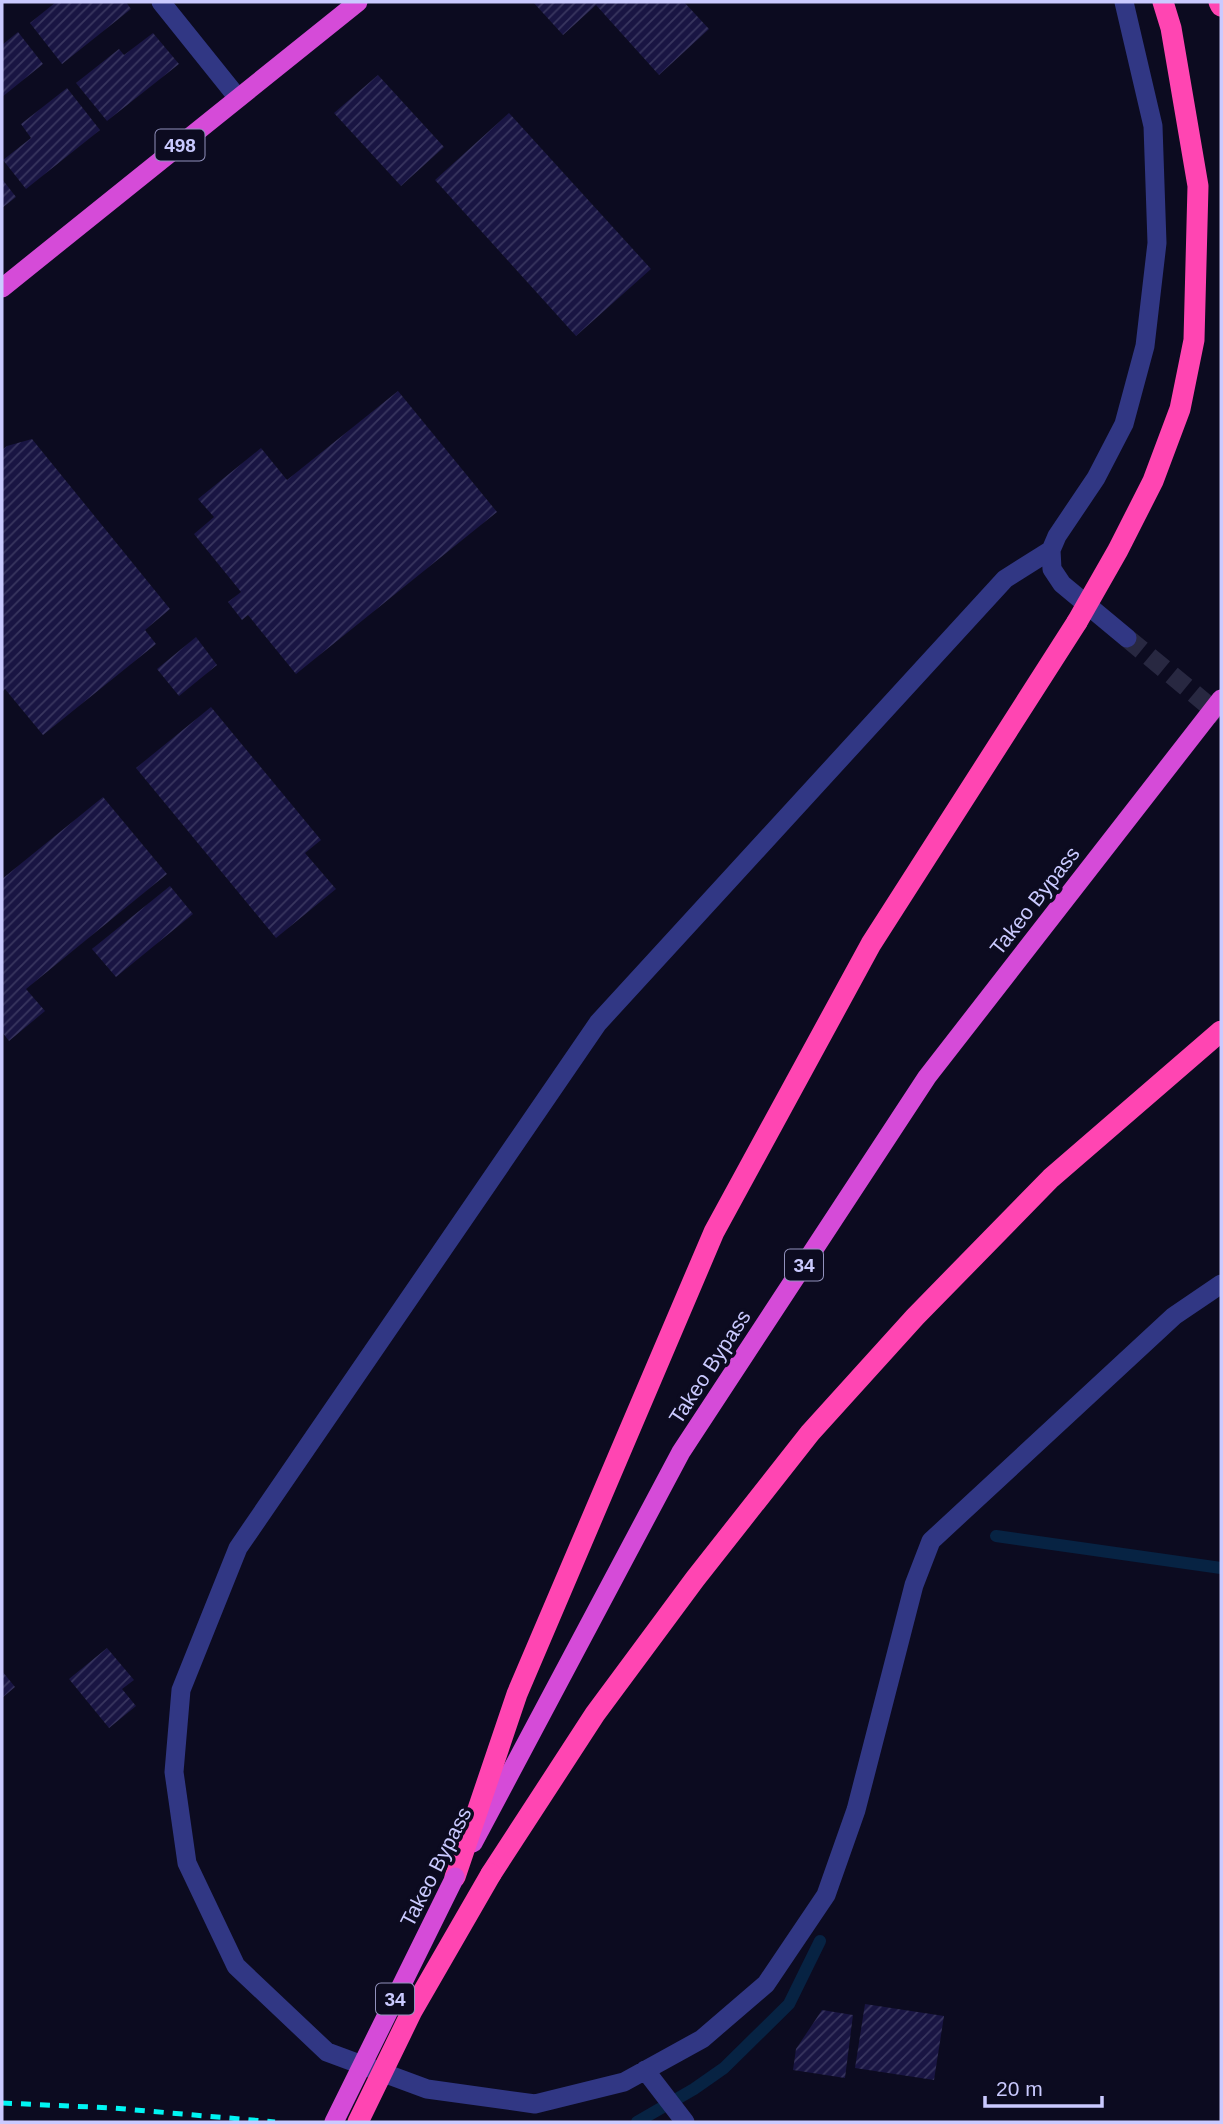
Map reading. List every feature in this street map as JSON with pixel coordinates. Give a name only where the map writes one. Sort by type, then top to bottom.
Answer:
[{"type":"highway","name":"498","points":[[2,288],[358,2]]},
{"type":"highway","points":[[455,1877],[517,1694],[714,1231],[871,944],[1077,622],[1153,481],[1180,409],[1194,340],[1198,186],[1171,28],[1163,2]]},
{"type":"highway","name":"Takeo Bypass","points":[[334,2122],[455,1877],[689,1441],[927,1077],[1221,699]]},
{"type":"highway","points":[[358,2122],[412,2011],[491,1874],[595,1714],[695,1579],[810,1433],[915,1317],[1051,1178],[1221,1031]]},
{"type":"street","points":[[161,2],[238,98]]},
{"type":"street","points":[[1124,2],[1153,126],[1157,243],[1145,346],[1124,424],[1096,478],[1051,550],[1052,569],[1062,584],[1127,638]]},
{"type":"street","points":[[1051,550],[1004,579],[598,1023],[238,1548],[181,1690],[174,1772],[187,1863],[236,1966],[327,2052],[427,2089],[535,2104],[624,2082],[702,2039],[766,1984],[825,1895],[856,1810],[914,1585],[931,1541],[1174,1316],[1221,1284]]},
{"type":"street","points":[[645,2070],[685,2122]]},
{"type":"building","points":[[56,2],[126,2],[131,9],[62,64],[30,23]]},
{"type":"building","points":[[533,2],[684,2],[709,29],[659,75],[596,5],[563,35]]},
{"type":"building","points":[[18,32],[43,64],[2,97],[2,45]]},
{"type":"building","points":[[153,33],[179,64],[107,121],[76,83],[119,49],[124,55]]},
{"type":"building","points":[[378,75],[444,147],[401,186],[334,113]]},
{"type":"building","points":[[67,88],[100,130],[26,189],[3,160],[31,138],[21,124]]},
{"type":"building","points":[[509,113],[651,269],[576,336],[435,180]]},
{"type":"building","points":[[2,179],[16,197],[2,208]]},
{"type":"building","points":[[398,391],[497,512],[296,674],[248,615],[242,620],[228,602],[241,592],[194,534],[214,517],[198,499],[261,448],[287,480]]},
{"type":"building","points":[[32,439],[170,609],[145,630],[156,644],[43,735],[5,689],[2,692],[2,450]]},
{"type":"building","points":[[196,637],[217,665],[179,696],[157,669]]},
{"type":"building","points":[[211,707],[321,840],[305,853],[336,889],[276,938],[136,768]]},
{"type":"building","points":[[103,797],[167,874],[26,989],[45,1011],[9,1041],[2,1032],[2,879]]},
{"type":"building","points":[[170,886],[193,914],[116,977],[92,949]]},
{"type":"building","points":[[107,1648],[134,1680],[122,1689],[136,1706],[109,1728],[69,1679]]},
{"type":"building","points":[[2,1671],[15,1687],[2,1698]]},
{"type":"building","points":[[865,2004],[944,2016],[934,2080],[855,2068]]},
{"type":"building","points":[[822,2010],[853,2015],[845,2078],[793,2070],[796,2049]]},
{"type":"waterway","points":[[996,1536],[1221,1568]]},
{"type":"waterway","points":[[637,2122],[724,2068],[789,2004],[820,1941]]},
{"type":"tunnel","points":[[1127,638],[1221,716]]},
{"type":"railway","points":[[2,2103],[113,2108],[275,2122]]}]
